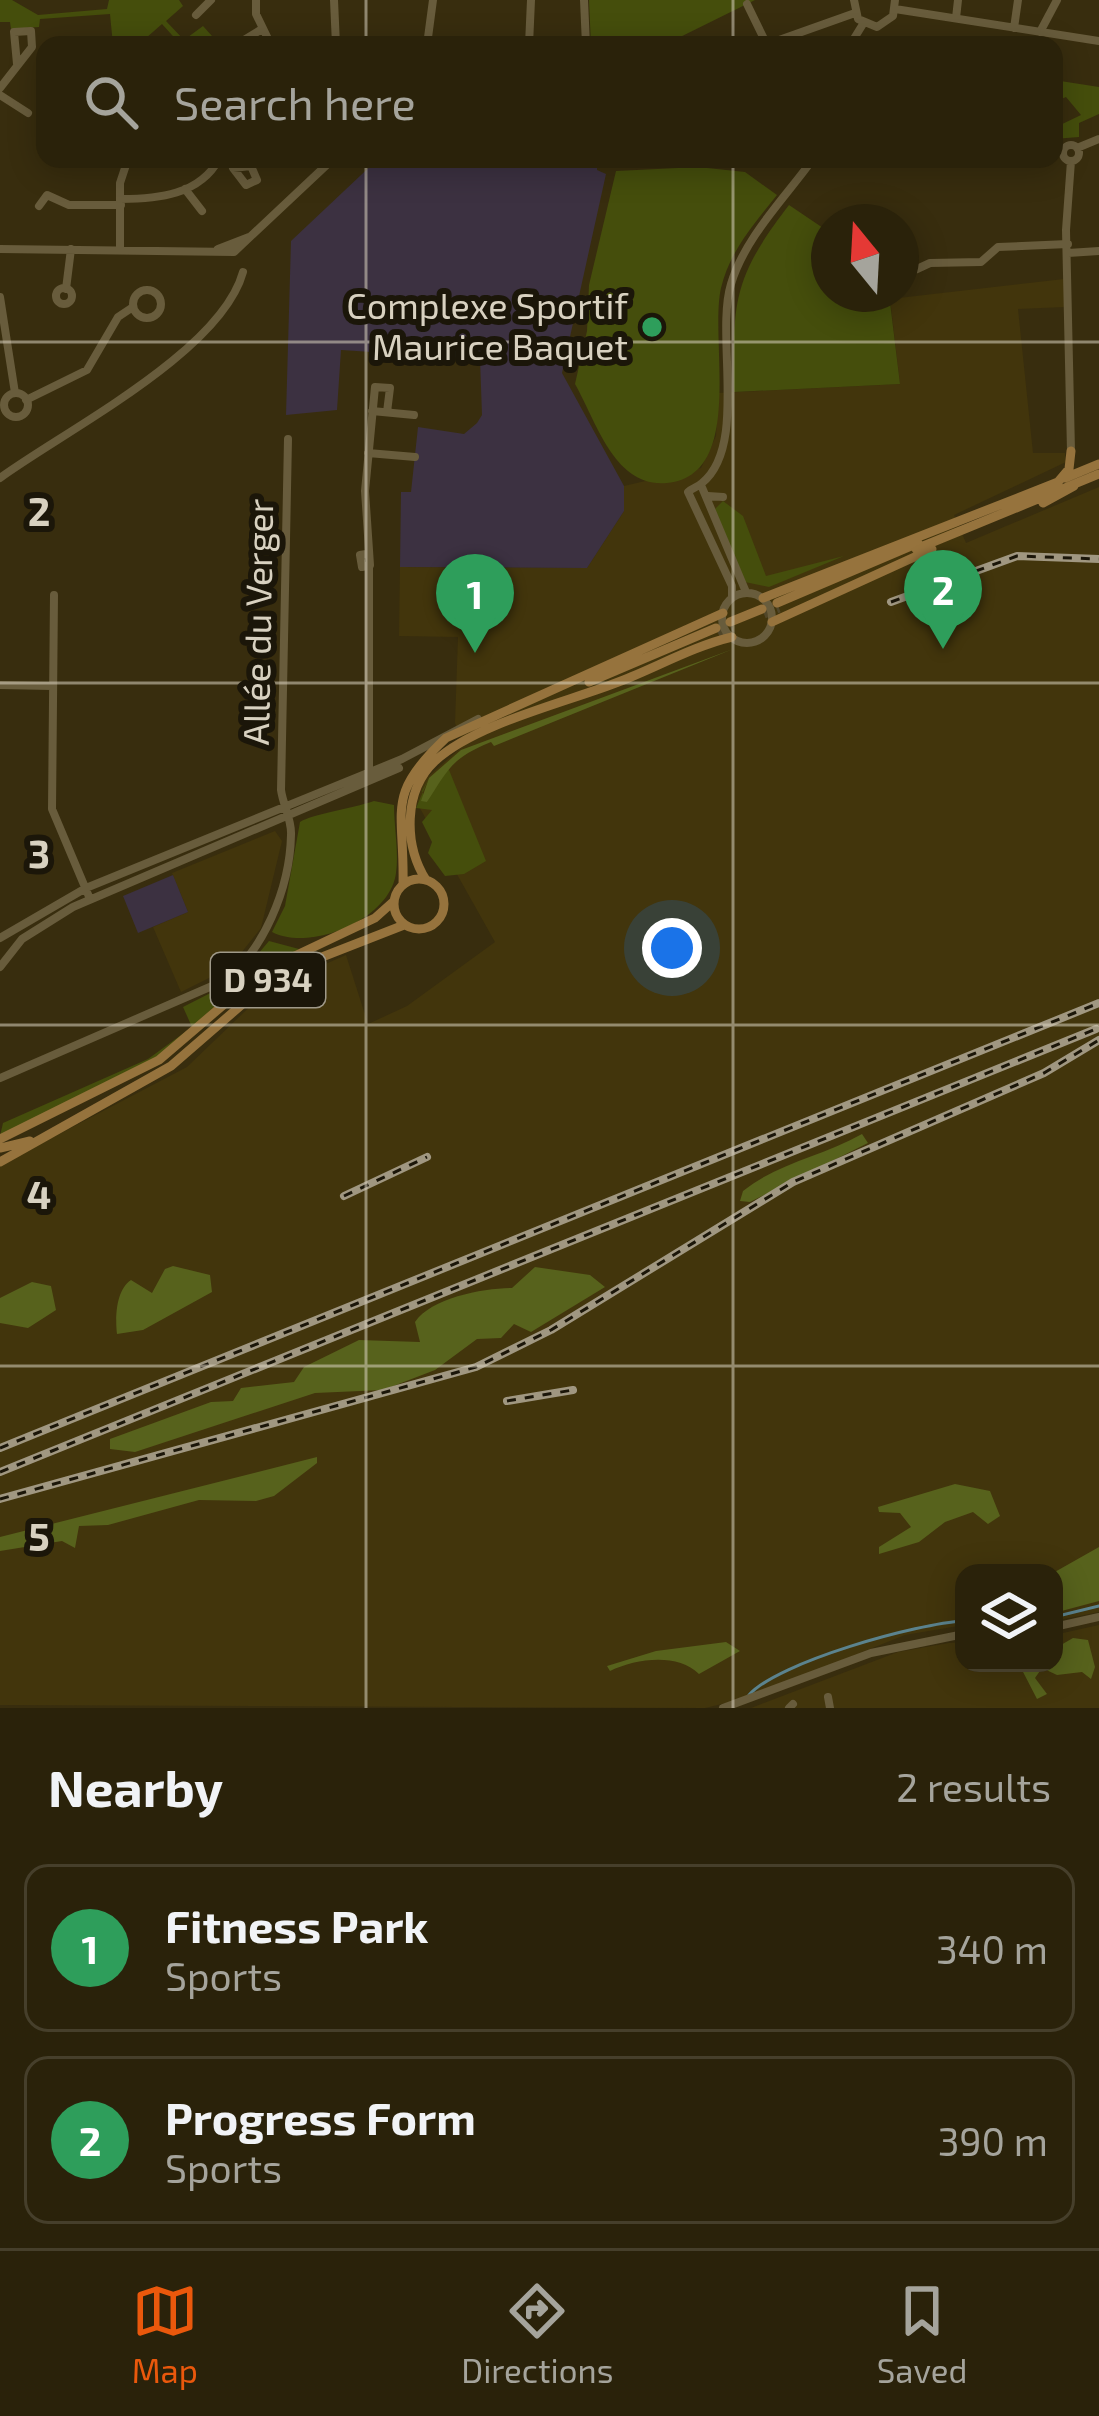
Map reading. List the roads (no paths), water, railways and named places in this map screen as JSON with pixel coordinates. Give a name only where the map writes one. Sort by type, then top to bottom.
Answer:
[{"type":"main road","points":[[1071,452],[1081,464],[1099,465]]},
{"type":"main road","points":[[1071,452],[1075,479]]},
{"type":"main road","points":[[994,518],[778,606],[1058,482],[1069,469],[1071,452]]},
{"type":"main road","points":[[729,625],[444,754],[422,777],[410,830],[426,880],[441,892],[442,914],[428,928],[404,925],[394,901],[403,885],[400,808],[412,772],[434,750],[497,715],[994,518],[1063,497],[1075,479],[1099,465]]},
{"type":"main road","points":[[765,611],[1058,482],[1099,474]]},
{"type":"main road","points":[[434,750],[717,631],[498,728]]},
{"type":"main road","points":[[403,885],[426,880]]},
{"type":"main road","name":"D 934","points":[[0,1139],[159,1060],[263,971],[376,918],[394,901]]},
{"type":"main road","name":"D 934","points":[[0,1162],[156,1075],[202,1043],[276,975],[404,925]]},
{"type":"main road","name":"D 934","points":[[0,1148],[35,1138],[156,1075]]},
{"type":"street","points":[[196,15],[211,0]]},
{"type":"street","points":[[256,0],[266,36]]},
{"type":"street","points":[[334,0],[336,36]]},
{"type":"street","points":[[428,36],[433,0]]},
{"type":"street","points":[[529,36],[531,0]]},
{"type":"street","points":[[584,0],[586,36]]},
{"type":"street","points":[[854,0],[854,13],[863,24],[883,25],[895,5],[1099,41]]},
{"type":"street","points":[[956,18],[958,0]]},
{"type":"street","points":[[1014,28],[1018,0]]},
{"type":"street","points":[[1040,32],[1057,0]]},
{"type":"street","points":[[747,4],[762,36]]},
{"type":"street","points":[[791,36],[854,13]]},
{"type":"street","points":[[856,36],[863,24]]},
{"type":"street","points":[[251,36],[262,29]]},
{"type":"street","points":[[17,60],[14,32],[31,31],[32,47]]},
{"type":"street","points":[[28,113],[0,92],[17,60],[36,48]]},
{"type":"street","points":[[0,56],[17,60]]},
{"type":"street","points":[[1063,149],[1099,139]]},
{"type":"street","points":[[1071,160],[1078,157],[1077,148]]},
{"type":"street","points":[[1063,153],[1071,160],[1071,452]]},
{"type":"street","points":[[120,249],[127,168]]},
{"type":"street","points":[[39,206],[47,195],[69,205],[161,198],[185,189],[209,168]]},
{"type":"street","points":[[0,249],[214,250],[255,233],[324,168]]},
{"type":"street","points":[[701,485],[688,492],[704,501],[747,592],[765,611],[754,642],[729,625],[732,598],[704,501],[701,485],[725,433],[726,311],[733,279],[755,236],[806,168]]},
{"type":"street","points":[[185,189],[202,211]]},
{"type":"street","points":[[919,268],[930,263],[981,262],[998,247],[1099,251]]},
{"type":"street","points":[[66,289],[71,249]]},
{"type":"street","points":[[0,478],[145,382],[222,308],[238,290],[243,272]]},
{"type":"street","points":[[0,297],[15,393],[26,400]]},
{"type":"street","points":[[26,400],[86,370],[118,316],[134,308]]},
{"type":"street","points":[[370,774],[366,554],[375,387],[390,388],[388,412]]},
{"type":"street","points":[[15,393],[4,404],[11,416],[23,415],[26,400]]},
{"type":"street","points":[[373,411],[414,415]]},
{"type":"street","name":"Allée du Verger","points":[[284,806],[288,439]]},
{"type":"street","points":[[368,453],[415,457]]},
{"type":"street","points":[[704,501],[724,497]]},
{"type":"street","points":[[732,598],[747,592]]},
{"type":"street","points":[[54,595],[53,816],[88,893]]},
{"type":"street","points":[[0,686],[53,686]]},
{"type":"street","points":[[0,967],[6,956],[88,893],[288,817],[457,728],[497,715]]},
{"type":"street","points":[[6,956],[0,940],[132,869],[284,806],[399,768]]},
{"type":"street","points":[[0,1078],[230,976],[270,923],[291,838],[284,806]]},
{"type":"street","points":[[234,838],[279,816],[284,806]]},
{"type":"street","points":[[1063,1626],[1099,1617]]},
{"type":"street","points":[[723,1708],[893,1646],[955,1636]]},
{"type":"street","points":[[740,1708],[789,1685]]},
{"type":"street","points":[[828,1696],[830,1708]]},
{"type":"waterway","points":[[1063,1615],[1099,1606]]},
{"type":"waterway","points":[[749,1695],[788,1670],[850,1646],[955,1622]]},
{"type":"tunnel","points":[[764,614],[779,608]]},
{"type":"tunnel","points":[[718,633],[732,627]]},
{"type":"railway","points":[[891,602],[1017,556],[1099,559]]},
{"type":"railway","points":[[0,1448],[1099,1003]]},
{"type":"railway","points":[[0,1472],[1096,1029]]},
{"type":"railway","points":[[0,1499],[476,1367],[551,1330],[793,1182],[1044,1073],[1099,1040]]},
{"type":"railway","points":[[344,1196],[427,1157]]},
{"type":"railway","points":[[507,1401],[573,1390]]},
{"type":"place","name":"Complexe Sportif Maurice Baquet","points":[[652,327]]},
{"type":"place","name":"Progress Form","points":[[943,649]]},
{"type":"place","name":"Fitness Park","points":[[475,653]]}]
